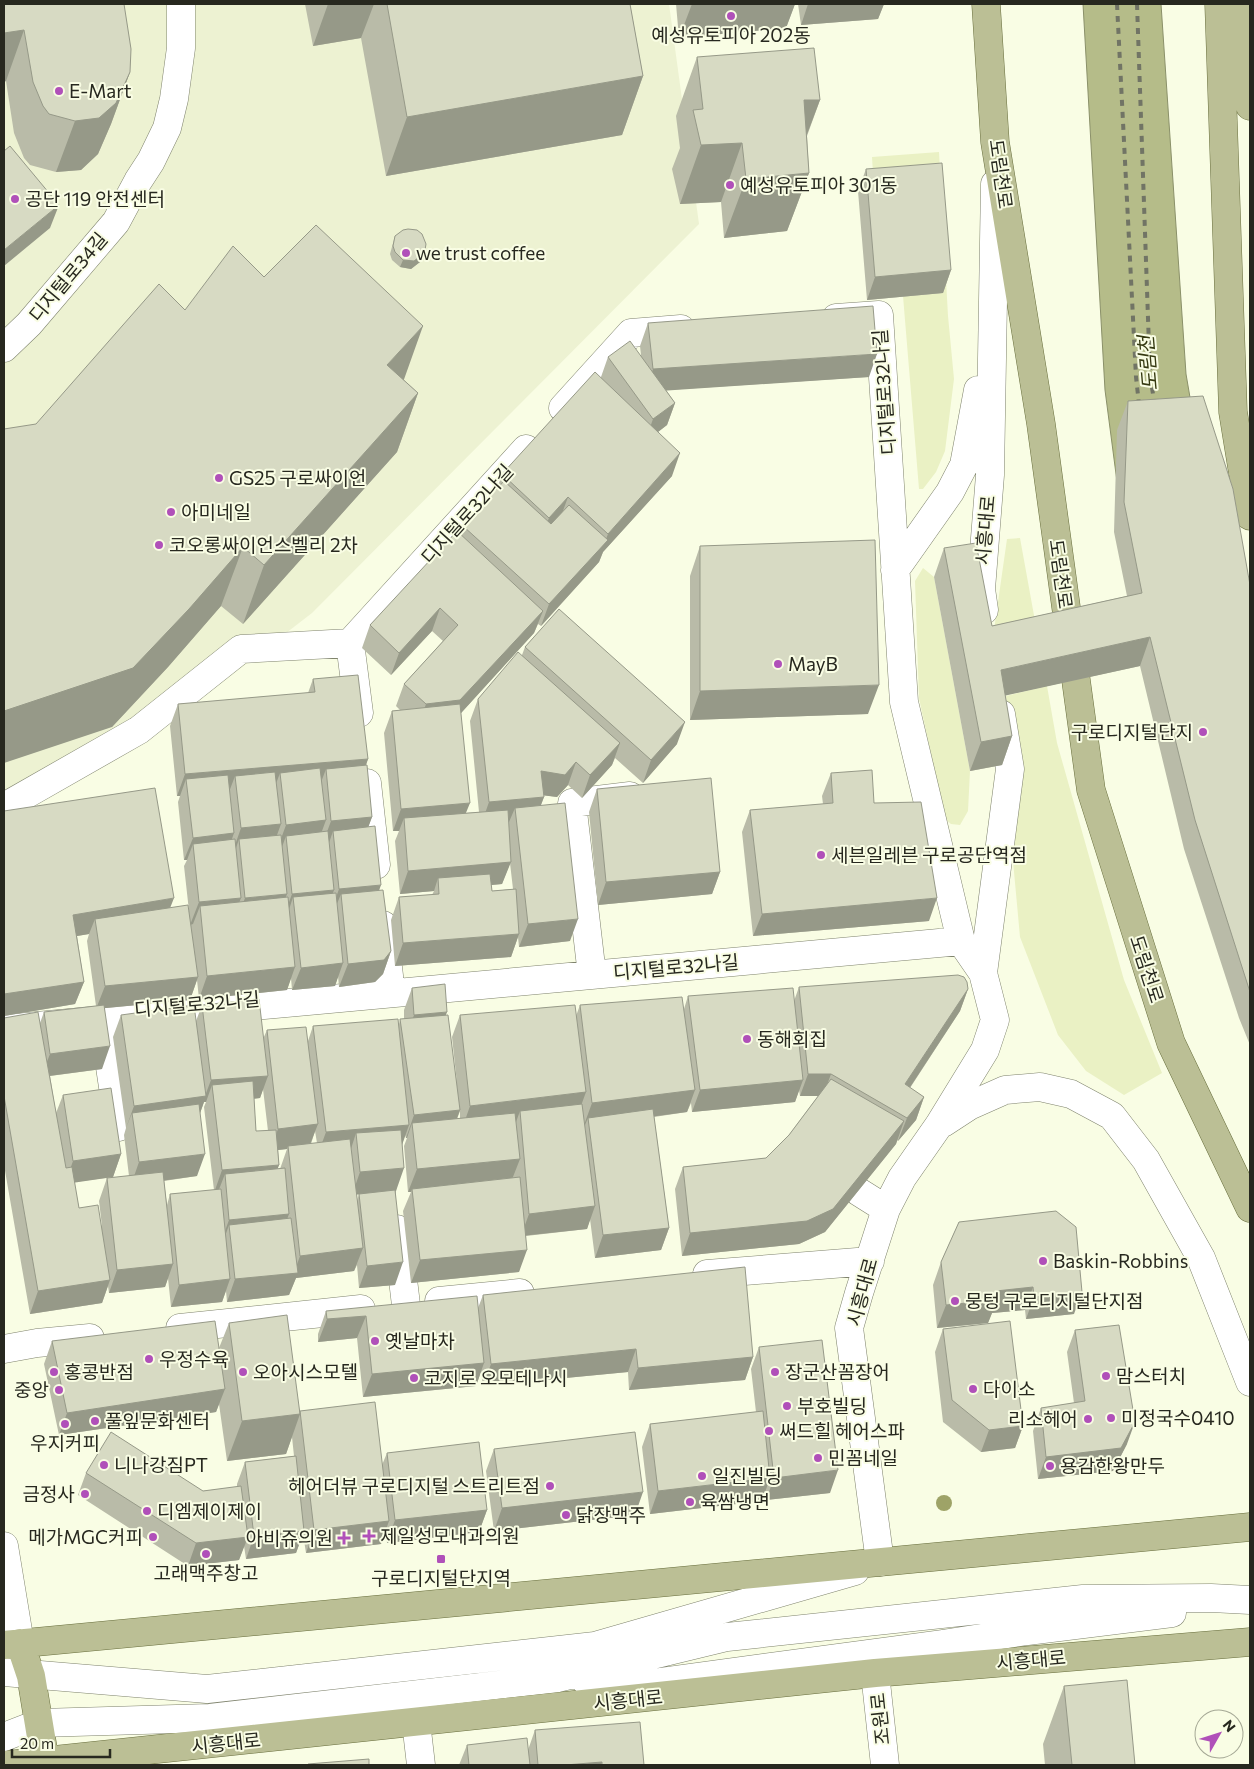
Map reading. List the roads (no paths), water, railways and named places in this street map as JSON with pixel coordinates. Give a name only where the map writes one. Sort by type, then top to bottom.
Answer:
[{"type":"main road","name":"도림천로","points":[[986,4],[995,142],[1040,424],[1091,790],[1171,1043],[1250,1208]]},
{"type":"main road","points":[[1220,4],[1233,412],[1250,516]]},
{"type":"main road","points":[[1241,4],[1250,106]]},
{"type":"main road","points":[[62,1762],[40,1723],[31,1676],[12,1644],[1250,1527]]},
{"type":"main road","name":"시흥대로","points":[[7,1765],[62,1762],[874,1673],[1250,1642]]},
{"type":"street","name":"디지털로34길","points":[[4,348],[29,324],[116,222],[151,161],[167,128],[174,99],[181,48],[180,4]]},
{"type":"street","name":"시흥대로","points":[[988,634],[981,589],[990,475],[995,142]]},
{"type":"street","points":[[895,570],[950,492],[964,465],[992,314]]},
{"type":"street","name":"디지털로32나길","points":[[809,320],[879,315],[904,702],[960,938],[983,973],[995,1020],[984,1050]]},
{"type":"street","name":"디지털로32나길","points":[[350,643],[631,333],[710,327]]},
{"type":"street","points":[[4,807],[139,730],[241,649],[350,643],[362,747],[363,843],[379,895],[390,990]]},
{"type":"street","points":[[983,973],[1010,770],[997,689]]},
{"type":"street","points":[[592,971],[572,803],[659,792]]},
{"type":"street","name":"디지털로32나길","points":[[4,1029],[390,990],[960,938]]},
{"type":"street","name":"디지털로32나길","points":[[4,1022],[390,990]]},
{"type":"street","points":[[103,1020],[118,1127]]},
{"type":"street","name":"시흥대로","points":[[884,1562],[849,1328],[886,1209],[902,1178],[940,1125],[984,1050]]},
{"type":"street","points":[[940,1125],[967,1101],[1004,1084],[1042,1080],[1074,1087],[1117,1111],[1151,1158],[1206,1256],[1250,1363]]},
{"type":"street","points":[[940,1125],[970,1106],[1005,1090],[1040,1087],[1071,1094],[1112,1116],[1146,1160],[1201,1258],[1250,1382]]},
{"type":"street","points":[[859,1192],[886,1209]]},
{"type":"street","points":[[394,1209],[406,1305]]},
{"type":"street","points":[[684,1276],[870,1261]]},
{"type":"street","points":[[154,1331],[547,1290]]},
{"type":"street","points":[[4,1349],[37,1343],[115,1335]]},
{"type":"street","points":[[4,1546],[12,1644]]},
{"type":"street","points":[[4,1672],[31,1676],[207,1689],[595,1646],[884,1562]]},
{"type":"street","points":[[4,1737],[40,1723],[210,1718],[558,1678],[727,1637],[1083,1599],[1211,1598],[1250,1602]]},
{"type":"street","name":"조원로","points":[[874,1673],[884,1765]]},
{"type":"street","points":[[416,1722],[421,1765]]},
{"type":"water","name":"도림천","points":[[1083,4],[1161,4],[1186,374],[1228,620],[1138,642],[1105,390]]},
{"type":"railway","points":[[1117,4],[1136,377],[1140,413]]},
{"type":"railway","points":[[1137,4],[1150,375],[1156,413]]},
{"type":"place","name":"예성유토피아 202동","points":[[731,16]]},
{"type":"place","name":"E-Mart","points":[[59,91]]},
{"type":"place","name":"예성유토피아 301동","points":[[730,185]]},
{"type":"place","name":"공단 119 안전센터","points":[[15,199]]},
{"type":"place","name":"we trust coffee","points":[[406,253]]},
{"type":"place","name":"GS25 구로싸이언","points":[[219,478]]},
{"type":"place","name":"아미네일","points":[[171,512]]},
{"type":"place","name":"코오롱싸이언스벨리 2차","points":[[159,545]]},
{"type":"place","name":"MayB","points":[[778,664]]},
{"type":"place","name":"구로디지털단지","points":[[1203,732]]},
{"type":"place","name":"세븐일레븐 구로공단역점","points":[[821,855]]},
{"type":"place","name":"동해회집","points":[[747,1039]]},
{"type":"place","name":"Baskin-Robbins","points":[[1043,1261]]},
{"type":"place","name":"뭉텅 구로디지털단지점","points":[[955,1301]]},
{"type":"place","name":"옛날마차","points":[[375,1341]]},
{"type":"place","name":"우정수육","points":[[149,1359]]},
{"type":"place","name":"홍콩반점","points":[[54,1372]]},
{"type":"place","name":"오아시스모텔","points":[[243,1372]]},
{"type":"place","name":"장군산꼼장어","points":[[775,1372]]},
{"type":"place","name":"맘스터치","points":[[1106,1376]]},
{"type":"place","name":"코지로 오모테나시","points":[[414,1378]]},
{"type":"place","name":"다이소","points":[[973,1389]]},
{"type":"place","name":"중앙","points":[[59,1390]]},
{"type":"place","name":"부호빌딩","points":[[787,1406]]},
{"type":"place","name":"미정국수0410","points":[[1111,1418]]},
{"type":"place","name":"리소헤어","points":[[1088,1419]]},
{"type":"place","name":"풀잎문화센터","points":[[95,1421]]},
{"type":"place","name":"우지커피","points":[[65,1424]]},
{"type":"place","name":"써드힐 헤어스파","points":[[769,1431]]},
{"type":"place","name":"민꼼네일","points":[[818,1458]]},
{"type":"place","name":"니나강짐PT","points":[[104,1465]]},
{"type":"place","name":"용감한왕만두","points":[[1050,1466]]},
{"type":"place","name":"일진빌딩","points":[[702,1476]]},
{"type":"place","name":"헤어더뷰 구로디지털 스트리트점","points":[[550,1486]]},
{"type":"place","name":"금정사","points":[[85,1494]]},
{"type":"place","name":"육쌈냉면","points":[[690,1502]]},
{"type":"place","name":"디엠제이제이","points":[[147,1511]]},
{"type":"place","name":"닭장맥주","points":[[566,1515]]},
{"type":"place","name":"제일성모내과의원","points":[[369,1536]]},
{"type":"place","name":"메가MGC커피","points":[[153,1537]]},
{"type":"place","name":"아비쥬의원","points":[[344,1538]]},
{"type":"place","name":"고래맥주창고","points":[[206,1554]]},
{"type":"place","name":"구로디지털단지역","points":[[441,1559]]}]
